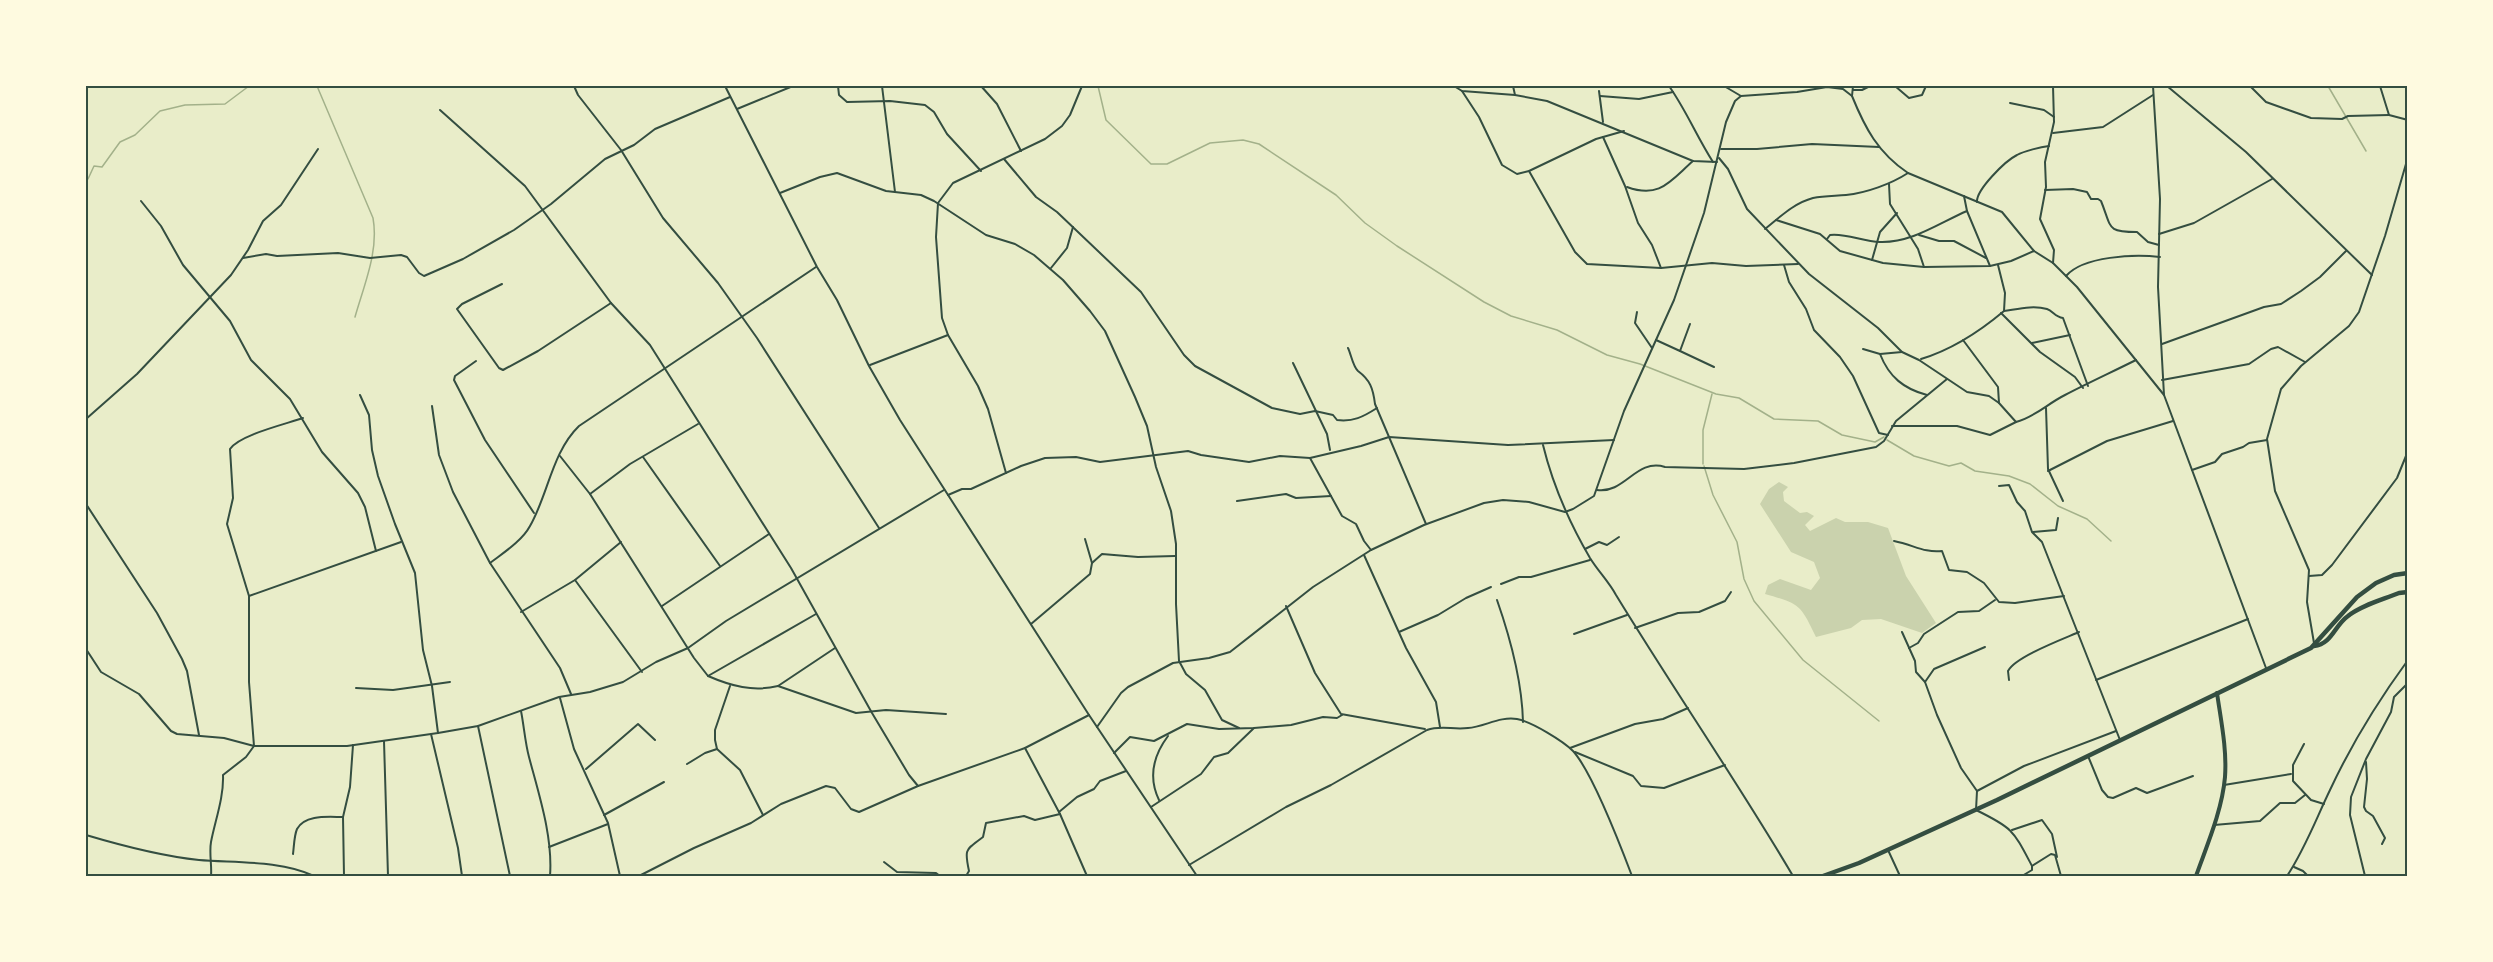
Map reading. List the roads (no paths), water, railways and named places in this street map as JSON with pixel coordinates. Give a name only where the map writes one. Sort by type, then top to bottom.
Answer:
[{"type":"highway","points":[[2314,646],[2357,597],[2376,583],[2394,575],[2408,573]]},
{"type":"highway","points":[[1823,876],[1888,850],[1976,810],[2217,692],[2267,671],[2328,641],[2350,614],[2399,592],[2408,592]]},
{"type":"main road","points":[[2196,876],[2214,825],[2224,785],[2223,732],[2217,692]]},
{"type":"street","points":[[574,86],[578,95],[621,150],[653,204],[718,283],[757,338],[879,528]]},
{"type":"street","points":[[725,86],[817,267],[837,300],[869,366],[900,420],[1089,715],[1197,876]]},
{"type":"street","points":[[737,109],[793,86]]},
{"type":"street","points":[[838,86],[839,95],[847,102],[884,101],[930,107],[947,134],[981,171]]},
{"type":"street","points":[[882,86],[895,192]]},
{"type":"street","points":[[981,86],[997,104],[1021,151]]},
{"type":"street","points":[[1006,473],[988,409],[948,335],[942,318],[936,237],[938,203],[953,183],[1045,139],[1062,126],[1070,115],[1082,86]]},
{"type":"street","points":[[1454,86],[1461,90],[1515,94],[1547,100],[1694,161],[1715,162]]},
{"type":"street","points":[[1513,86],[1515,94]]},
{"type":"street","points":[[1669,86],[1684,108],[1698,138],[1715,162]]},
{"type":"street","points":[[1724,86],[1741,96],[1797,92],[1827,87],[1847,91]]},
{"type":"street","points":[[1845,86],[1852,96]]},
{"type":"street","points":[[1853,86],[1852,96],[1864,126],[1879,147],[1908,174],[2002,212],[2034,251],[2053,263],[2066,276],[2164,395]]},
{"type":"street","points":[[1852,90],[1862,90],[1870,86]]},
{"type":"street","points":[[1895,86],[1909,98],[1922,95],[1926,86]]},
{"type":"street","points":[[2053,86],[2054,117],[2045,162],[2045,190],[2040,221],[2054,250],[2053,263]]},
{"type":"street","points":[[2153,86],[2160,199],[2158,287],[2164,395],[2267,671]]},
{"type":"street","points":[[2167,86],[2246,152],[2372,275]]},
{"type":"street","points":[[2250,86],[2266,102],[2311,118],[2342,119],[2348,116],[2389,115],[2408,120]]},
{"type":"street","points":[[2380,86],[2389,115]]},
{"type":"street","points":[[1461,90],[1479,117],[1502,165],[1517,174],[1529,171],[1603,137],[1624,131]]},
{"type":"street","points":[[1599,91],[1603,122]]},
{"type":"street","points":[[1600,96],[1639,99],[1673,92]]},
{"type":"street","points":[[2052,133],[2103,127],[2153,95]]},
{"type":"street","points":[[1097,727],[1124,690],[1179,661],[1209,658],[1230,652],[1286,606],[1371,550],[1426,524],[1484,503],[1503,500],[1529,502],[1565,512],[1591,498],[1597,490],[1641,373],[1672,306],[1704,213],[1728,116],[1741,96]]},
{"type":"street","points":[[243,258],[338,253],[370,258],[401,255],[407,257],[424,276],[491,244],[543,210],[584,175],[662,126],[730,97]]},
{"type":"street","points":[[2010,103],[2044,110],[2054,117]]},
{"type":"street","points":[[440,110],[525,186],[611,303],[650,345],[769,534],[872,713],[918,786]]},
{"type":"street","points":[[1603,137],[1625,186],[1638,223],[1652,245],[1661,268]]},
{"type":"street","points":[[1721,149],[1812,144],[1879,147]]},
{"type":"street","points":[[1977,202],[1979,192],[2014,157],[2049,146]]},
{"type":"street","points":[[86,418],[137,374],[210,298],[243,258],[263,221],[281,205],[318,149]]},
{"type":"street","points":[[2314,646],[2307,602],[2308,566],[2275,491],[2268,440],[2276,401],[2282,389],[2305,362],[2356,318],[2372,275],[2408,157]]},
{"type":"street","points":[[1719,158],[1728,169],[1746,207],[1798,264],[1878,328],[1902,352],[1919,360],[1967,392],[1989,396],[1999,403],[2016,422]]},
{"type":"street","points":[[1004,159],[1036,197],[1073,227],[1141,292],[1184,355],[1195,366],[1272,408],[1300,414],[1315,411],[1333,415],[1337,420],[1350,421],[1377,408]]},
{"type":"street","points":[[1625,186],[1642,191],[1653,191],[1694,161]]},
{"type":"street","points":[[1529,171],[1562,231],[1583,262],[1595,266],[1661,268],[1712,263],[1746,266],[1798,264]]},
{"type":"street","points":[[779,193],[837,173],[886,191],[912,193],[938,203],[986,235],[1023,248],[1051,268],[1105,331],[1147,426],[1153,456],[1171,512],[1176,556],[1179,661],[1186,674],[1205,690],[1222,720],[1239,728]]},
{"type":"street","points":[[1764,229],[1790,209],[1812,199],[1849,195],[1889,184],[1908,174]]},
{"type":"street","points":[[2159,234],[2194,223],[2272,178]]},
{"type":"street","points":[[1889,184],[1889,201],[1911,237],[1924,267]]},
{"type":"street","points":[[2045,190],[2073,189],[2087,192],[2091,200],[2101,201],[2115,230],[2120,233],[2137,232],[2148,242],[2159,245]]},
{"type":"street","points":[[1964,195],[1967,211],[1990,266]]},
{"type":"street","points":[[141,201],[157,220],[183,265],[238,333],[251,360],[290,399],[322,452],[354,488],[361,500],[376,551]]},
{"type":"street","points":[[1827,239],[1830,235],[1841,234],[1876,242],[1911,237],[1967,211]]},
{"type":"street","points":[[1872,260],[1876,242],[1887,222],[1897,213]]},
{"type":"street","points":[[1776,220],[1806,228],[1827,239],[1840,251],[1872,260],[1924,267],[1998,265],[2034,251]]},
{"type":"street","points":[[1051,268],[1067,248],[1073,227]]},
{"type":"street","points":[[1918,234],[1939,241],[1954,241],[1986,258]]},
{"type":"street","points":[[2162,344],[2264,307],[2281,304],[2320,278],[2346,250]]},
{"type":"street","points":[[2066,276],[2075,267],[2112,258],[2139,255],[2160,257]]},
{"type":"street","points":[[1784,265],[1789,282],[1806,309],[1814,330],[1840,357],[1853,376],[1879,433],[1888,435]]},
{"type":"street","points":[[1998,265],[2005,293],[2002,312]]},
{"type":"street","points":[[490,563],[520,538],[530,526],[560,456],[579,426],[664,367],[817,267]]},
{"type":"street","points":[[502,284],[462,304],[457,309],[499,368],[503,370],[538,351],[611,303]]},
{"type":"street","points":[[1919,360],[1940,353],[1963,340],[2002,312],[2030,307],[2048,310],[2065,320],[2088,386]]},
{"type":"street","points":[[1637,312],[1635,323],[1652,348]]},
{"type":"street","points":[[2002,312],[2032,343],[2075,377],[2083,388]]},
{"type":"street","points":[[1680,351],[1690,324]]},
{"type":"street","points":[[869,366],[948,335]]},
{"type":"street","points":[[2032,343],[2070,335]]},
{"type":"street","points":[[1656,340],[1714,367]]},
{"type":"street","points":[[1963,340],[1998,387],[1999,403]]},
{"type":"street","points":[[2162,380],[2249,364],[2271,349],[2278,347],[2305,362]]},
{"type":"street","points":[[1348,348],[1357,370],[1365,374],[1373,390],[1377,408],[1426,524]]},
{"type":"street","points":[[1863,349],[1880,354],[1902,352]]},
{"type":"street","points":[[1880,354],[1887,369],[1905,387],[1927,395]]},
{"type":"street","points":[[1892,426],[1917,428],[1958,426],[1990,435],[2026,419],[2065,395],[2088,386],[2136,360]]},
{"type":"street","points":[[476,361],[454,376],[454,380],[485,440],[535,513]]},
{"type":"street","points":[[1293,363],[1327,434],[1330,452]]},
{"type":"street","points":[[1597,490],[1615,488],[1635,472],[1650,465],[1744,469],[1794,463],[1876,447],[1888,435],[1892,426],[1947,379]]},
{"type":"street","points":[[360,395],[369,415],[372,450],[378,476],[401,542],[407,550],[415,573],[423,650],[432,686],[438,733]]},
{"type":"street","points":[[432,406],[439,455],[453,492],[490,563],[560,668],[572,694]]},
{"type":"street","points":[[2046,408],[2048,471],[2064,501]]},
{"type":"street","points":[[211,876],[210,846],[223,775],[246,757],[254,746],[249,682],[249,596],[227,524],[233,498],[230,448],[233,444],[303,418]]},
{"type":"street","points":[[2048,471],[2107,441],[2173,421]]},
{"type":"street","points":[[590,494],[643,457],[698,424]]},
{"type":"street","points":[[948,495],[962,489],[971,489],[1045,458],[1076,457],[1100,462],[1188,451],[1249,462],[1280,456],[1310,458],[1389,437],[1508,445],[1614,440]]},
{"type":"street","points":[[2192,470],[2215,462],[2222,454],[2249,443],[2268,440]]},
{"type":"street","points":[[1543,444],[1565,512],[1591,560],[1615,593],[1635,628],[1725,765],[1793,876]]},
{"type":"street","points":[[2309,576],[2322,575],[2332,565],[2397,478],[2408,451]]},
{"type":"street","points":[[560,456],[590,494],[708,676],[730,686],[758,689],[778,686],[836,648]]},
{"type":"street","points":[[643,457],[720,566]]},
{"type":"street","points":[[1310,458],[1342,516],[1358,525],[1364,542],[1371,550]]},
{"type":"street","points":[[1999,486],[2009,484],[2017,502],[2025,511],[2032,532],[2042,542],[2120,740]]},
{"type":"street","points":[[86,649],[101,672],[139,694],[171,731],[177,734],[224,738],[254,746],[353,746],[478,726],[560,697],[604,689],[642,672],[656,662],[688,648],[726,621],[944,490]]},
{"type":"street","points":[[1237,501],[1286,494],[1294,498],[1331,496]]},
{"type":"street","points":[[86,504],[157,613],[182,659],[187,671],[199,735]]},
{"type":"street","points":[[2032,532],[2055,530],[2058,518]]},
{"type":"street","points":[[662,607],[769,534]]},
{"type":"street","points":[[1586,549],[1599,542],[1607,545],[1619,537]]},
{"type":"street","points":[[1031,624],[1088,578],[1092,563],[1085,539]]},
{"type":"street","points":[[1894,541],[1912,544],[1929,553],[1942,551],[1950,571],[1967,572],[1984,583],[1996,600]]},
{"type":"street","points":[[249,596],[401,542]]},
{"type":"street","points":[[521,612],[575,580],[621,542]]},
{"type":"street","points":[[1092,563],[1102,554],[1138,557],[1176,556]]},
{"type":"street","points":[[1364,555],[1399,632],[1436,702],[1440,727]]},
{"type":"street","points":[[1501,584],[1519,577],[1531,577],[1591,560]]},
{"type":"street","points":[[575,580],[642,672]]},
{"type":"street","points":[[1399,632],[1438,615],[1466,598],[1491,587]]},
{"type":"street","points":[[1635,628],[1678,613],[1699,612],[1725,601],[1731,592]]},
{"type":"street","points":[[1909,648],[1918,643],[1924,634],[1958,612],[1979,610],[1996,600],[2011,603],[2065,596]]},
{"type":"street","points":[[1497,600],[1512,644],[1515,664],[1522,684],[1523,722]]},
{"type":"street","points":[[1286,606],[1320,683],[1334,707],[1342,715]]},
{"type":"street","points":[[708,676],[816,614]]},
{"type":"street","points":[[1574,634],[1628,615]]},
{"type":"street","points":[[2096,680],[2248,619]]},
{"type":"street","points":[[1902,632],[1915,661],[1916,672],[1925,682],[1961,768],[1977,791],[1976,810],[2012,831],[2032,866]]},
{"type":"street","points":[[2010,680],[2008,671],[2012,665],[2036,651],[2079,632]]},
{"type":"street","points":[[1925,682],[1934,669],[1985,647]]},
{"type":"street","points":[[2287,876],[2294,867],[2342,767],[2388,687],[2408,660]]},
{"type":"street","points":[[357,688],[393,690],[450,682]]},
{"type":"street","points":[[2365,876],[2350,808],[2352,792],[2366,759],[2391,712],[2395,695],[2408,683]]},
{"type":"street","points":[[730,686],[715,730],[717,749],[736,764],[763,814]]},
{"type":"street","points":[[778,686],[856,713],[886,710],[946,714]]},
{"type":"street","points":[[560,697],[566,727],[608,823],[620,876]]},
{"type":"street","points":[[1571,749],[1635,724],[1663,719],[1688,708]]},
{"type":"street","points":[[521,711],[528,755],[536,780],[549,847],[550,876]]},
{"type":"street","points":[[639,876],[751,823],[781,804],[826,786],[835,788],[851,809],[859,812],[918,786],[1025,748],[1089,715]]},
{"type":"street","points":[[1114,753],[1130,737],[1148,741],[1160,739],[1190,724],[1216,729],[1254,728],[1291,725],[1323,717],[1337,718],[1342,715],[1382,720],[1427,730]]},
{"type":"street","points":[[1189,865],[1286,807],[1331,785],[1427,730],[1440,727],[1467,728],[1498,720],[1518,720],[1571,749],[1633,776],[1641,786],[1663,788],[1725,765]]},
{"type":"street","points":[[584,770],[638,724],[655,740]]},
{"type":"street","points":[[478,726],[510,876]]},
{"type":"street","points":[[1150,807],[1203,772],[1214,757],[1228,753],[1254,728]]},
{"type":"street","points":[[1977,791],[2024,766],[2116,731]]},
{"type":"street","points":[[430,734],[458,848],[462,876]]},
{"type":"street","points":[[1159,802],[1154,788],[1154,762],[1159,748],[1170,734]]},
{"type":"street","points":[[382,876],[388,876],[384,741]]},
{"type":"street","points":[[2304,744],[2292,765],[2293,781],[2305,795],[2324,804]]},
{"type":"street","points":[[344,876],[343,817],[350,787],[353,746]]},
{"type":"street","points":[[1025,748],[1059,813],[1087,876]]},
{"type":"street","points":[[687,764],[717,749]]},
{"type":"street","points":[[1571,749],[1593,785],[1632,876]]},
{"type":"street","points":[[2088,756],[2108,798],[2136,788],[2147,793],[2193,776]]},
{"type":"street","points":[[2366,759],[2367,779],[2364,807],[2366,812],[2373,816],[2385,838],[2382,844]]},
{"type":"street","points":[[966,876],[969,871],[965,855],[967,849],[983,837],[986,823],[1024,816],[1035,820],[1059,813],[1077,797],[1094,789],[1100,781],[1126,771]]},
{"type":"street","points":[[2224,785],[2291,774]]},
{"type":"street","points":[[604,815],[664,782]]},
{"type":"street","points":[[2214,825],[2260,821],[2280,803],[2295,804],[2305,795]]},
{"type":"street","points":[[293,854],[296,830],[301,825],[316,817],[343,817]]},
{"type":"street","points":[[2012,831],[2042,819],[2052,834],[2061,876]]},
{"type":"street","points":[[549,847],[608,823]]},
{"type":"street","points":[[86,836],[126,847],[194,859],[250,861],[314,876]]},
{"type":"street","points":[[1888,850],[1900,876]]},
{"type":"street","points":[[2022,876],[2032,870],[2032,866],[2051,854],[2057,857]]},
{"type":"street","points":[[884,862],[897,872],[936,873],[940,876]]},
{"type":"street","points":[[2294,867],[2308,876]]},
{"type":"waterway","points":[[86,178],[88,179],[94,166],[102,167],[120,142],[135,135],[160,111],[185,105],[225,104],[249,86]]},
{"type":"waterway","points":[[317,86],[373,218],[372,255],[355,317]]},
{"type":"waterway","points":[[1098,86],[1106,120],[1151,164],[1167,164],[1210,143],[1243,140],[1259,144],[1336,195],[1365,223],[1397,246],[1484,302],[1511,316],[1557,330],[1607,355],[1640,364],[1716,394],[1739,398],[1774,419],[1818,421],[1842,435],[1875,442],[1884,437]]},
{"type":"waterway","points":[[2328,86],[2366,151]]},
{"type":"waterway","points":[[1703,464],[1703,430],[1712,394]]},
{"type":"waterway","points":[[1887,440],[1914,456],[1949,466],[1961,463],[1975,471],[2009,476],[2030,484],[2058,506],[2087,519],[2111,541]]},
{"type":"waterway","points":[[1704,466],[1713,495],[1737,542],[1744,579],[1754,601],[1803,660],[1879,721]]}]
